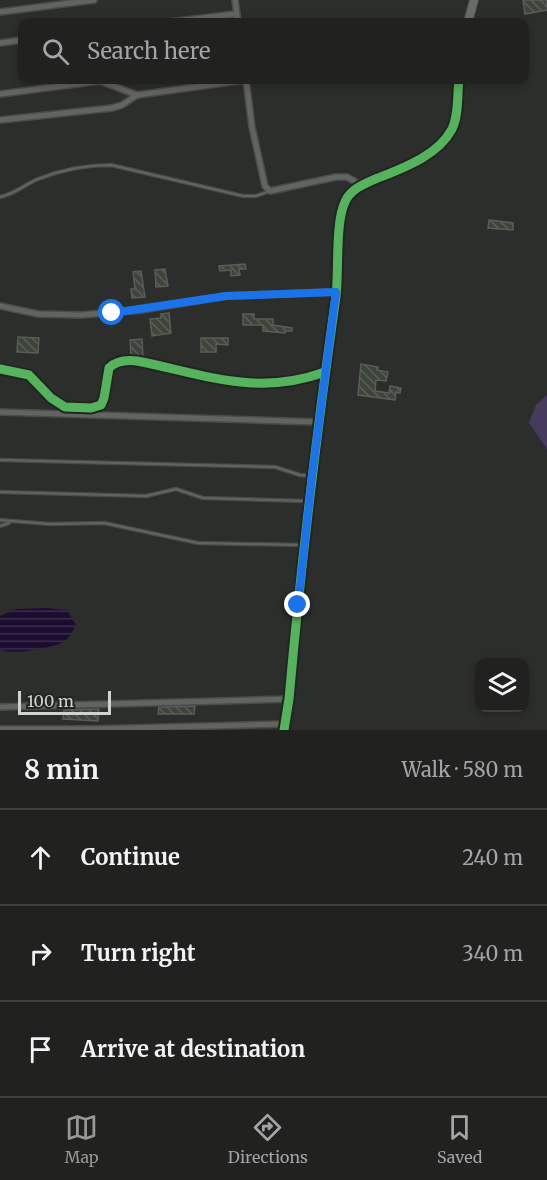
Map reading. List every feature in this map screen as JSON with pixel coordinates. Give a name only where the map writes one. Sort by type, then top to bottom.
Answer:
[{"type":"street","points":[[0,12],[94,0]]},
{"type":"street","points":[[235,0],[237,18]]},
{"type":"street","points":[[469,18],[474,0]]},
{"type":"street","points":[[202,18],[236,14]]},
{"type":"street","points":[[0,43],[18,41]]},
{"type":"street","points":[[0,94],[77,84]]},
{"type":"street","points":[[108,84],[137,95]]},
{"type":"street","points":[[0,120],[112,108],[122,105],[137,95],[217,84]]},
{"type":"street","points":[[247,84],[252,127],[265,186],[270,191],[336,177],[347,177],[361,185]]},
{"type":"street","points":[[0,729],[284,727],[289,699],[309,501],[336,292],[341,216],[344,203],[350,194],[361,185],[417,161],[441,144],[452,128],[459,84]]},
{"type":"street","points":[[0,306],[38,314],[81,315],[141,310],[226,296],[336,292]]},
{"type":"street","points":[[0,369],[29,375],[58,404],[72,408],[91,408],[101,405],[109,368],[125,361],[137,361],[249,384],[294,381],[325,372]]},
{"type":"street","points":[[0,412],[319,422]]},
{"type":"street","points":[[0,707],[289,699]]},
{"type":"lane","points":[[0,197],[11,195],[37,180],[98,165],[111,165],[243,196],[256,196],[270,191]]},
{"type":"lane","points":[[0,460],[275,468],[312,476]]},
{"type":"lane","points":[[0,492],[146,496],[176,489],[203,498],[309,501]]},
{"type":"lane","points":[[0,520],[105,523],[198,543],[304,545]]},
{"type":"lane","points":[[0,526],[10,522]]},
{"type":"shaded area","points":[[547,395],[547,449],[529,423],[536,405]]},
{"type":"shaded area","points":[[17,609],[67,610],[76,625],[65,641],[32,650],[13,652],[0,649],[0,616]]},
{"type":"building","points":[[523,0],[547,0],[547,10],[525,14]]},
{"type":"building","points":[[489,220],[513,223],[513,230],[488,228]]},
{"type":"building","points":[[245,264],[246,269],[239,269],[240,275],[231,276],[231,270],[220,271],[219,266]]},
{"type":"building","points":[[165,269],[168,286],[156,287],[155,270]]},
{"type":"building","points":[[141,271],[145,297],[132,298],[131,289],[135,289],[133,272]]},
{"type":"building","points":[[169,313],[171,333],[152,336],[150,319],[161,318],[161,314]]},
{"type":"building","points":[[243,314],[254,314],[254,319],[273,319],[273,325],[292,328],[292,331],[285,331],[285,333],[263,331],[263,325],[243,325]]},
{"type":"building","points":[[18,337],[39,338],[38,353],[17,352]]},
{"type":"building","points":[[201,338],[228,338],[228,345],[216,344],[216,352],[201,352]]},
{"type":"building","points":[[142,339],[143,357],[131,356],[130,340]]},
{"type":"building","points":[[361,364],[378,367],[377,370],[388,372],[386,381],[376,380],[375,391],[389,393],[390,386],[401,388],[400,393],[396,392],[395,400],[358,395]]},
{"type":"building","points":[[195,706],[194,714],[158,714],[159,707]]},
{"type":"building","points":[[99,709],[98,721],[63,719],[64,710]]},
{"type":"cycle path","points":[[284,730],[310,497],[336,296],[342,211],[347,198],[357,188],[428,155],[445,139],[456,118],[459,84]]},
{"type":"cycle path","points":[[0,369],[29,375],[51,398],[65,407],[91,408],[101,405],[109,368],[122,362],[137,361],[208,377],[253,383],[276,383],[325,372]]},
{"type":"route","points":[[112,313],[226,296],[336,292],[298,605]]}]
